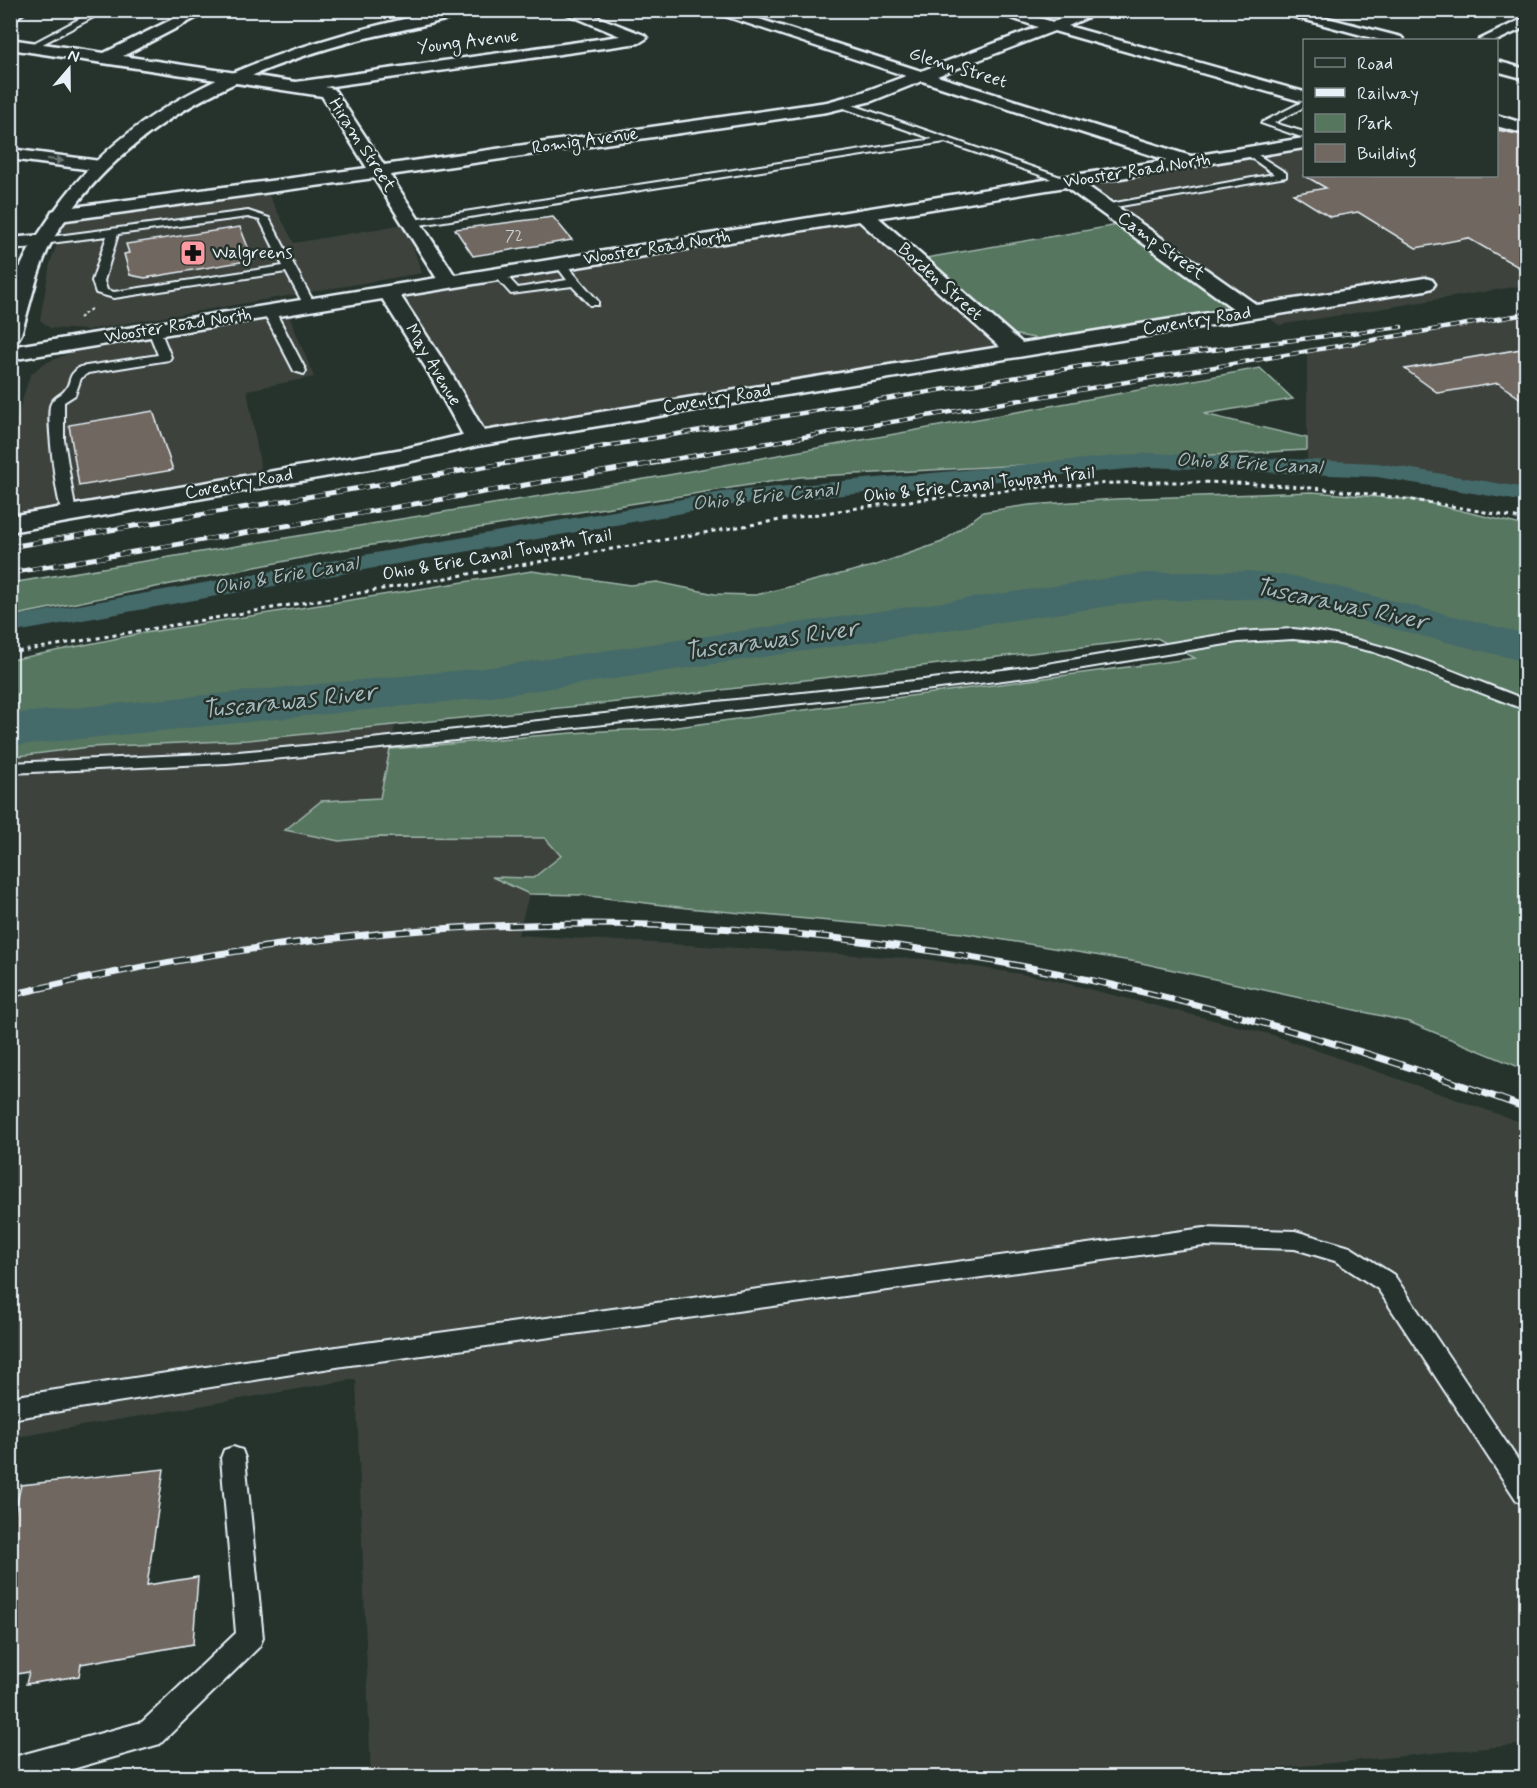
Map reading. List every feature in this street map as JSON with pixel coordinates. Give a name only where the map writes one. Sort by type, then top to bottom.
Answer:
[{"type":"street","points":[[10,18],[21,10]]},
{"type":"street","points":[[107,58],[204,10]]},
{"type":"street","points":[[10,333],[16,304],[33,269],[42,241],[58,215],[76,190],[100,166],[173,106],[230,77],[309,50],[464,10]]},
{"type":"street","name":"Young Avenue","points":[[295,87],[639,38],[565,10]]},
{"type":"street","name":"Glenn Street","points":[[714,10],[1191,162]]},
{"type":"street","points":[[995,10],[1303,96]]},
{"type":"street","name":"Romig Avenue","points":[[58,215],[841,104],[1097,10]]},
{"type":"street","points":[[1276,10],[1392,39]]},
{"type":"street","points":[[1489,39],[1527,21]]},
{"type":"street","name":"Hiram Street","points":[[10,44],[328,92],[449,282]]},
{"type":"street","points":[[1498,66],[1527,74]]},
{"type":"street","points":[[1498,114],[1525,111]]},
{"type":"street","points":[[1498,120],[1527,129]]},
{"type":"street","name":"Wooster Road North","points":[[10,354],[1303,143]]},
{"type":"street","points":[[10,154],[100,166]]},
{"type":"street","name":"Camp Street","points":[[1070,182],[1251,311]]},
{"type":"street","name":"Borden Street","points":[[864,215],[1015,349]]},
{"type":"street","points":[[10,244],[42,241]]},
{"type":"street","name":"Coventry Road","points":[[10,524],[403,456],[477,439],[1015,349],[1425,284]]},
{"type":"street","name":"May Avenue","points":[[388,292],[437,368],[477,439]]},
{"type":"lane","points":[[30,47],[103,10]]},
{"type":"lane","points":[[841,104],[1070,182]]},
{"type":"lane","points":[[1303,105],[1266,123],[1303,134]]},
{"type":"lane","points":[[413,223],[943,140]]},
{"type":"lane","points":[[1104,206],[1283,174],[1250,153]]},
{"type":"lane","points":[[42,241],[248,214],[264,218],[309,305]]},
{"type":"lane","points":[[113,232],[98,281],[102,293],[111,294],[290,268]]},
{"type":"lane","points":[[560,264],[594,303]]},
{"type":"lane","points":[[10,271],[33,269]]},
{"type":"lane","points":[[500,274],[515,292],[575,282]]},
{"type":"lane","points":[[269,311],[300,371]]},
{"type":"lane","points":[[69,514],[54,425],[57,404],[62,396],[70,392],[75,376],[84,370],[165,357],[154,330]]},
{"type":"lane","points":[[10,768],[227,758],[305,751],[924,685],[1035,670],[1239,637],[1293,633],[1335,638],[1379,649],[1527,705]]},
{"type":"lane","points":[[10,1408],[343,1356],[1192,1238],[1294,1240],[1342,1254],[1386,1282],[1527,1493]]},
{"type":"lane","points":[[10,1772],[150,1734],[250,1638],[233,1458]]},
{"type":"path","points":[[75,321],[111,294]]},
{"type":"path","name":"Ohio & Erie Canal Towpath Trail","points":[[10,653],[758,524],[1006,492],[1130,485],[1267,484],[1397,497],[1527,520]]},
{"type":"shaded area","points":[[1498,121],[1526,127],[1526,285],[1279,325],[1077,183],[1303,146],[1303,177],[1498,177]]},
{"type":"shaded area","points":[[266,190],[294,243],[405,224],[422,273],[87,330],[50,328],[40,320],[50,264],[67,215]]},
{"type":"shaded area","points":[[863,216],[1000,345],[485,434],[399,293]]},
{"type":"shaded area","points":[[288,313],[314,377],[247,390],[262,476],[11,517],[11,436],[30,375],[43,364],[70,353],[181,335]]},
{"type":"shaded area","points":[[1526,314],[1526,495],[1377,470],[1307,468],[1307,351]]},
{"type":"shaded area","points":[[395,725],[380,798],[321,801],[286,830],[339,841],[379,837],[545,838],[562,856],[533,878],[494,877],[529,894],[518,935],[925,959],[1045,978],[1273,1035],[1526,1124],[1526,1744],[1180,1778],[371,1777],[356,1379],[11,1438],[11,757],[90,747],[255,739]]},
{"type":"green space","points":[[1124,224],[1233,304],[1225,310],[1040,339],[1012,334],[920,259]]},
{"type":"green space","points":[[1260,368],[1293,399],[1204,414],[1307,438],[1307,450],[800,477],[341,550],[11,616],[11,583],[663,476]]},
{"type":"green space","points":[[1312,492],[1416,500],[1526,526],[1526,1070],[1409,1022],[1137,962],[962,933],[687,908],[581,895],[529,894],[492,877],[533,878],[561,856],[545,838],[379,837],[339,841],[285,830],[321,801],[380,798],[390,749],[560,734],[662,729],[1195,658],[1157,638],[637,700],[248,740],[90,747],[11,757],[11,660],[138,634],[532,571],[630,585],[657,582],[715,594],[756,595],[873,566],[942,542],[983,512],[1029,505],[1116,499]]},
{"type":"building","points":[[1498,130],[1527,136],[1527,272],[1468,238],[1416,248],[1358,212],[1330,217],[1293,194],[1326,188],[1307,177],[1498,177]]},
{"type":"building","points":[[553,217],[572,240],[473,256],[455,229]]},
{"type":"building","name":"Walgreens","points":[[240,227],[253,260],[145,278],[130,275],[124,254],[129,253],[126,244]]},
{"type":"building","points":[[1527,348],[1527,403],[1498,383],[1438,393],[1405,369]]},
{"type":"building","points":[[153,411],[173,470],[79,486],[69,425]]},
{"type":"building","points":[[164,1469],[147,1585],[198,1577],[193,1644],[81,1664],[79,1676],[26,1684],[29,1672],[10,1675],[10,1533],[21,1485]]},
{"type":"waterway","name":"Ohio & Erie Canal","points":[[10,625],[722,499],[1150,460],[1377,470],[1526,495]]},
{"type":"waterway","name":"Tuscarawas River","points":[[10,730],[484,683],[1144,587],[1249,585],[1294,590],[1526,648]]},
{"type":"railway","points":[[651,463],[1526,314]]},
{"type":"railway","points":[[505,463],[1089,365],[1401,327]]},
{"type":"railway","points":[[10,547],[514,462]]},
{"type":"railway","points":[[10,573],[660,462]]},
{"type":"railway","points":[[10,995],[175,961],[258,948],[427,930],[511,925],[596,924],[680,926],[789,933],[897,946],[1004,963],[1110,984],[1320,1039],[1526,1108]]},
{"type":"place","name":"Walgreens","points":[[193,253]]}]
